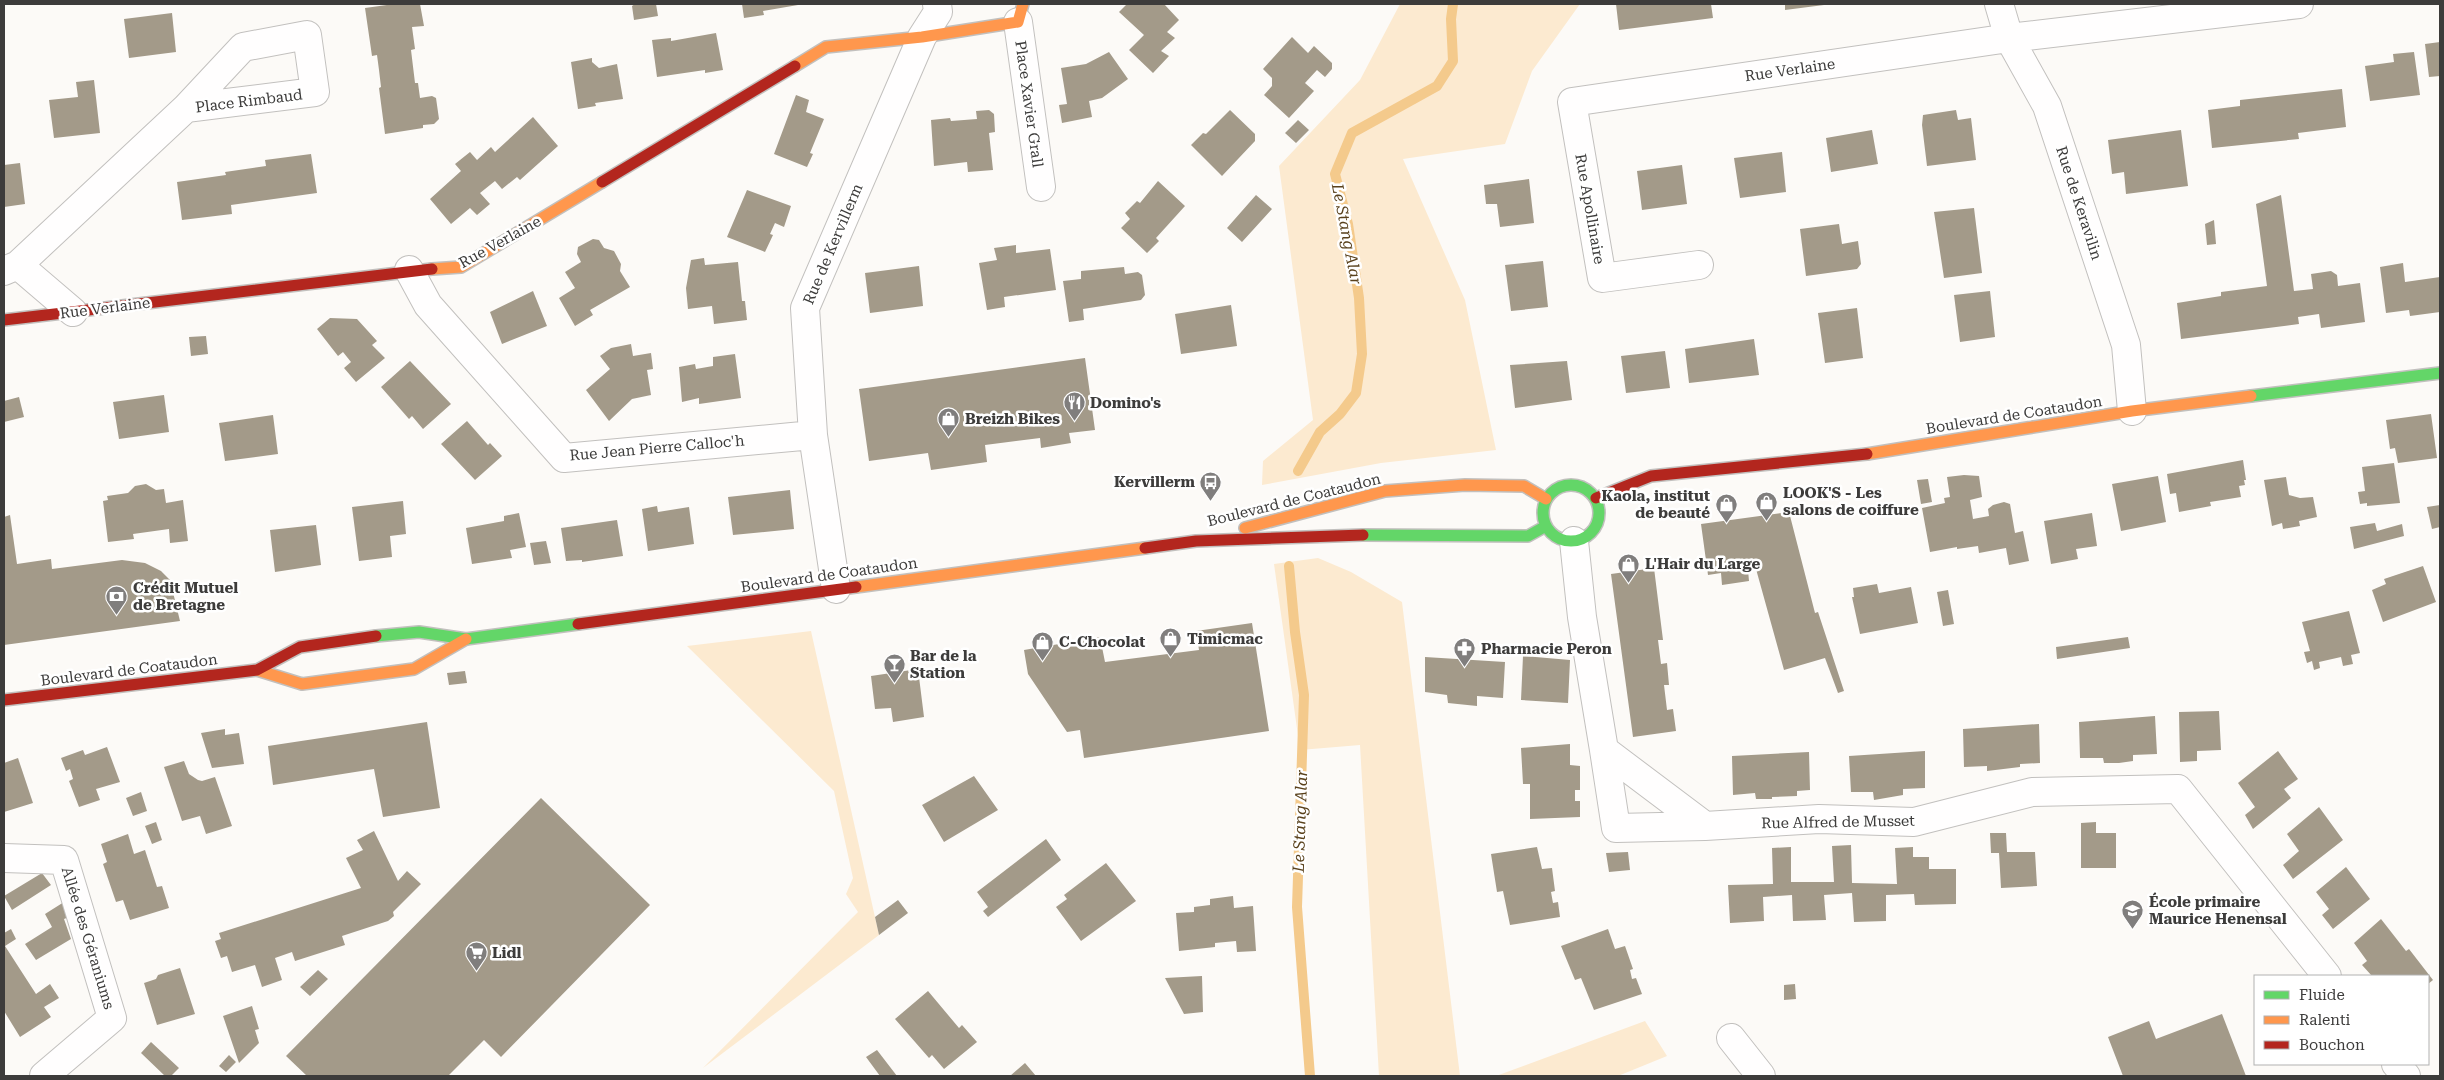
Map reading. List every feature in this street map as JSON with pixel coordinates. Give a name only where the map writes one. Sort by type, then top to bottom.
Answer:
[{"type":"main road","name":"Place Xavier Grall","points":[[922,37],[1020,13]]},
{"type":"main road","name":"Rue Verlaine","points":[[4,320],[409,270],[461,267],[826,47],[922,37]]},
{"type":"main road","name":"Boulevard de Coataudon","points":[[1596,498],[1651,476],[1874,453],[2132,411],[2440,372]]},
{"type":"main road","points":[[1572,484],[1586,488],[1596,498],[1599,507],[1598,522],[1588,535],[1574,541],[1558,538],[1546,526],[1543,517],[1546,499],[1557,488],[1572,484]]},
{"type":"main road","name":"Boulevard de Coataudon","points":[[1196,541],[1384,491],[1465,485],[1524,486],[1546,499]]},
{"type":"main road","name":"Boulevard de Coataudon","points":[[4,700],[257,670],[300,647],[377,635],[418,632],[466,639],[1196,541],[1388,534],[1528,536],[1546,526]]},
{"type":"main road","name":"Boulevard de Coataudon","points":[[257,670],[302,684],[414,669],[466,639]]},
{"type":"street","name":"Rue de Kervillerm","points":[[836,589],[813,434],[805,308],[922,37],[938,12],[937,4]]},
{"type":"street","name":"Rue de Keravilin","points":[[1999,4],[2009,38],[2048,106],[2126,345],[2132,411]]},
{"type":"street","name":"Rue Verlaine","points":[[1572,102],[2009,38],[2299,4]]},
{"type":"street","name":"Place Xavier Grall","points":[[1020,13],[1041,187]]},
{"type":"street","name":"Rue Apollinaire","points":[[1572,102],[1602,278],[1700,265]]},
{"type":"street","name":"Place Rimbaud","points":[[11,268],[186,108]]},
{"type":"street","points":[[11,268],[73,312]]},
{"type":"street","name":"Rue Jean Pierre Calloc'h","points":[[409,270],[428,305],[564,458],[813,434]]},
{"type":"street","name":"Rue Alfred de Musset","points":[[1574,541],[1582,617],[1616,828],[1705,826],[1819,819],[1914,822],[2032,792],[2178,789],[2326,975]]},
{"type":"street","points":[[1604,750],[1705,826]]},
{"type":"street","name":"Allée des Géraniums","points":[[4,858],[64,860],[112,1018],[44,1076]]},
{"type":"street","points":[[1731,1038],[1761,1076]]},
{"type":"street","points":[[2397,1065],[2406,1076]]},
{"type":"shaded area","points":[[1400,4],[1580,4],[1532,71],[1505,144],[1403,159],[1465,300],[1496,450],[1381,463],[1262,485],[1263,461],[1313,420],[1279,166],[1360,80]]},
{"type":"shaded area","points":[[1318,558],[1351,572],[1402,602],[1460,1076],[1379,1076],[1360,745],[1300,750],[1274,564]]},
{"type":"shaded area","points":[[811,631],[879,935],[703,1068],[858,912],[846,894],[853,878],[834,791],[687,646]]},
{"type":"shaded area","points":[[1645,1021],[1667,1056],[1618,1076],[1496,1076]]},
{"type":"building","points":[[394,4],[420,4],[424,26],[412,27],[415,49],[411,50],[415,83],[418,83],[420,98],[432,96],[436,98],[439,119],[434,124],[423,125],[423,128],[385,134],[377,55],[372,56],[365,8]]},
{"type":"building","points":[[635,4],[656,4],[658,16],[634,20],[632,6]]},
{"type":"building","points":[[742,4],[798,5],[763,11],[764,15],[744,18]]},
{"type":"building","points":[[1127,4],[1164,4],[1179,20],[1167,32],[1175,38],[1161,51],[1169,56],[1153,73],[1129,50],[1144,35],[1119,12]]},
{"type":"building","points":[[1616,4],[1711,4],[1713,18],[1619,30]]},
{"type":"building","points":[[1785,4],[1824,4],[1824,5],[1785,10]]},
{"type":"building","points":[[172,13],[176,52],[129,58],[124,19]]},
{"type":"building","points":[[716,33],[723,70],[705,73],[705,70],[657,77],[652,40],[671,38],[671,41]]},
{"type":"building","points":[[1292,37],[1308,53],[1314,46],[1332,63],[1332,69],[1325,77],[1317,70],[1305,83],[1314,91],[1289,118],[1264,95],[1272,86],[1272,78],[1263,69]]},
{"type":"building","points":[[2440,42],[2440,76],[2429,77],[2425,44]]},
{"type":"building","points":[[1109,52],[1128,79],[1102,98],[1089,101],[1092,117],[1062,123],[1059,105],[1067,104],[1061,68],[1086,64]]},
{"type":"building","points":[[2414,52],[2420,95],[2370,101],[2365,66],[2394,62],[2393,54]]},
{"type":"building","points":[[592,58],[592,62],[599,68],[617,64],[623,99],[595,103],[596,106],[578,109],[571,62]]},
{"type":"building","points":[[94,80],[100,133],[54,138],[49,100],[78,97],[76,82]]},
{"type":"building","points":[[2342,89],[2346,127],[2298,133],[2299,139],[2212,148],[2208,110],[2240,106],[2240,100]]},
{"type":"building","points":[[796,95],[809,100],[806,112],[824,119],[810,153],[813,154],[807,167],[774,154]]},
{"type":"building","points":[[989,110],[994,114],[995,132],[989,133],[993,170],[968,172],[967,162],[934,166],[931,120],[950,118],[951,121],[977,119],[976,111]]},
{"type":"building","points":[[1230,110],[1255,134],[1255,141],[1222,176],[1191,145],[1203,133],[1206,134]]},
{"type":"building","points":[[1956,110],[1958,120],[1971,118],[1976,160],[1927,166],[1922,125],[1923,115]]},
{"type":"building","points":[[533,117],[558,146],[520,180],[517,177],[502,189],[495,181],[480,193],[490,204],[477,215],[470,208],[451,224],[430,199],[461,171],[455,164],[470,152],[477,160],[491,147],[495,152]]},
{"type":"building","points":[[1298,120],[1309,130],[1296,143],[1285,133]]},
{"type":"building","points":[[1872,130],[1878,164],[1831,172],[1826,138]]},
{"type":"building","points":[[2181,130],[2188,186],[2126,194],[2124,172],[2112,174],[2108,140]]},
{"type":"building","points":[[1782,152],[1786,192],[1740,198],[1734,158]]},
{"type":"building","points":[[311,154],[317,193],[231,205],[232,214],[182,220],[177,182],[226,175],[225,172],[266,166],[265,160]]},
{"type":"building","points":[[20,163],[25,204],[4,207],[4,165]]},
{"type":"building","points":[[1682,165],[1687,204],[1642,210],[1637,171]]},
{"type":"building","points":[[1529,179],[1534,223],[1500,227],[1497,204],[1486,204],[1484,185]]},
{"type":"building","points":[[1158,181],[1185,206],[1156,238],[1159,241],[1147,253],[1121,228],[1130,219],[1125,213],[1137,201],[1140,203]]},
{"type":"building","points":[[747,190],[791,206],[784,227],[775,223],[770,234],[773,235],[765,252],[727,237]]},
{"type":"building","points":[[1256,195],[1272,209],[1242,242],[1227,228]]},
{"type":"building","points":[[2281,195],[2294,291],[2313,289],[2311,274],[2331,271],[2337,275],[2338,286],[2360,283],[2365,322],[2321,328],[2319,314],[2298,317],[2299,324],[2181,339],[2177,303],[2221,296],[2221,292],[2267,286],[2256,204]]},
{"type":"building","points":[[1974,208],[1982,273],[1944,278],[1934,212]]},
{"type":"building","points":[[2214,220],[2216,244],[2207,245],[2205,224]]},
{"type":"building","points":[[1839,224],[1842,244],[1858,241],[1861,264],[1857,269],[1806,276],[1800,229]]},
{"type":"building","points":[[593,239],[599,240],[604,248],[614,251],[621,264],[620,271],[630,287],[590,310],[593,315],[575,326],[559,298],[575,288],[565,272],[581,262],[577,254],[578,247]]},
{"type":"building","points":[[1016,245],[1016,253],[1050,249],[1056,290],[1004,297],[1005,307],[987,310],[979,263],[997,260],[994,248]]},
{"type":"building","points":[[704,258],[705,265],[738,262],[742,301],[745,301],[747,320],[714,324],[712,306],[688,309],[686,288],[691,260]]},
{"type":"building","points":[[1543,261],[1548,307],[1511,311],[1505,265]]},
{"type":"building","points":[[2403,263],[2405,282],[2440,277],[2440,312],[2410,316],[2409,310],[2386,313],[2380,267]]},
{"type":"building","points":[[919,266],[923,306],[870,313],[865,273]]},
{"type":"building","points":[[1124,267],[1125,274],[1138,272],[1142,275],[1145,295],[1141,300],[1083,309],[1084,320],[1069,322],[1063,281],[1081,279],[1081,271]]},
{"type":"building","points":[[533,291],[547,326],[502,344],[490,312]]},
{"type":"building","points":[[1990,291],[1995,337],[1960,342],[1954,295]]},
{"type":"building","points":[[1231,305],[1237,346],[1181,354],[1175,314]]},
{"type":"building","points":[[1857,308],[1863,358],[1825,363],[1818,313]]},
{"type":"building","points":[[330,318],[357,319],[377,341],[372,345],[385,358],[356,382],[344,368],[351,362],[343,352],[338,356],[317,329]]},
{"type":"building","points":[[206,336],[208,354],[191,356],[189,337]]},
{"type":"building","points":[[1754,339],[1759,375],[1689,383],[1685,349]]},
{"type":"building","points":[[631,344],[633,356],[651,353],[653,369],[647,370],[651,395],[632,399],[609,421],[586,390],[610,369],[600,356],[611,348]]},
{"type":"building","points":[[1665,351],[1670,388],[1626,393],[1621,356]]},
{"type":"building","points":[[735,354],[741,398],[699,404],[699,398],[682,402],[679,367],[695,364],[696,369],[713,366],[713,357]]},
{"type":"building","points":[[1085,358],[1095,430],[1069,433],[1071,443],[1041,448],[1040,438],[985,445],[987,462],[931,470],[928,453],[869,461],[859,389]]},
{"type":"building","points":[[410,361],[451,404],[423,429],[412,416],[409,419],[381,387]]},
{"type":"building","points":[[1567,361],[1572,400],[1515,408],[1510,365]]},
{"type":"building","points":[[164,395],[169,432],[119,439],[113,402]]},
{"type":"building","points":[[19,397],[24,417],[4,422],[4,401]]},
{"type":"building","points":[[2431,414],[2437,458],[2398,463],[2395,448],[2390,449],[2386,420]]},
{"type":"building","points":[[273,415],[278,454],[225,461],[219,423]]},
{"type":"building","points":[[467,421],[488,445],[490,443],[502,456],[475,480],[441,444]]},
{"type":"building","points":[[2243,460],[2246,480],[2244,480],[2245,485],[2239,486],[2241,497],[2210,502],[2211,506],[2179,512],[2176,493],[2170,494],[2167,474]]},
{"type":"building","points":[[2394,463],[2400,503],[2367,506],[2367,503],[2360,504],[2358,492],[2365,491],[2362,467]]},
{"type":"building","points":[[1979,476],[1982,497],[1970,500],[1973,519],[1989,516],[1988,509],[1993,505],[2004,502],[2010,504],[2015,533],[2023,531],[2029,561],[2009,565],[2006,548],[1979,553],[1978,546],[1957,549],[1957,547],[1930,552],[1922,508],[1945,503],[1944,498],[1950,497],[1947,477]]},
{"type":"building","points":[[2158,476],[2166,522],[2121,531],[2112,484]]},
{"type":"building","points":[[2286,477],[2289,495],[2300,498],[2313,497],[2317,517],[2299,521],[2300,526],[2283,529],[2282,523],[2272,526],[2264,480]]},
{"type":"building","points":[[1928,479],[1932,502],[1921,504],[1917,480]]},
{"type":"building","points":[[146,484],[156,490],[164,489],[166,503],[183,500],[188,541],[170,543],[169,529],[133,534],[134,539],[108,542],[103,501],[108,500],[107,496],[128,493],[135,486]]},
{"type":"building","points":[[790,490],[794,529],[733,535],[728,497]]},
{"type":"building","points":[[403,501],[406,534],[390,536],[392,557],[359,561],[352,507]]},
{"type":"building","points":[[2440,505],[2440,527],[2432,529],[2427,507]]},
{"type":"building","points":[[657,506],[658,512],[689,507],[694,544],[648,551],[642,509]]},
{"type":"building","points":[[1789,512],[1815,613],[1818,612],[1844,691],[1838,693],[1825,658],[1784,670],[1756,569],[1748,570],[1749,581],[1722,585],[1721,573],[1708,575],[1701,524]]},
{"type":"building","points":[[519,513],[526,547],[510,550],[512,558],[472,564],[466,528],[504,521],[504,516]]},
{"type":"building","points":[[2092,513],[2097,546],[2076,549],[2078,559],[2051,564],[2044,521]]},
{"type":"building","points":[[10,515],[17,564],[51,559],[52,569],[122,560],[145,563],[161,571],[170,580],[180,621],[4,645],[4,517]]},
{"type":"building","points":[[617,520],[623,556],[582,562],[582,560],[566,561],[561,528]]},
{"type":"building","points":[[2375,523],[2377,531],[2402,524],[2404,536],[2354,549],[2350,527]]},
{"type":"building","points":[[316,525],[321,565],[275,572],[270,530]]},
{"type":"building","points":[[546,541],[551,563],[534,565],[530,543]]},
{"type":"building","points":[[2423,566],[2436,602],[2383,622],[2372,590],[2386,584],[2384,579]]},
{"type":"building","points":[[1654,568],[1663,640],[1658,640],[1661,664],[1667,663],[1669,685],[1664,685],[1667,710],[1673,709],[1676,731],[1633,737],[1611,574]]},
{"type":"building","points":[[1877,584],[1879,593],[1911,587],[1918,623],[1860,634],[1852,597],[1854,597],[1853,588]]},
{"type":"building","points":[[1948,590],[1954,624],[1943,626],[1937,592]]},
{"type":"building","points":[[2349,611],[2360,653],[2351,655],[2353,664],[2343,666],[2341,657],[2319,662],[2320,668],[2314,670],[2312,661],[2307,663],[2304,652],[2310,651],[2302,622]]},
{"type":"building","points":[[1252,623],[1269,731],[1084,758],[1080,730],[1067,732],[1028,674],[1024,650],[1100,637],[1105,662],[1199,650],[1196,631]]},
{"type":"building","points":[[2128,637],[2130,648],[2057,659],[2056,647]]},
{"type":"building","points":[[1523,656],[1570,660],[1568,703],[1521,700]]},
{"type":"building","points":[[1425,657],[1505,662],[1503,698],[1477,696],[1477,706],[1448,703],[1447,695],[1425,692]]},
{"type":"building","points":[[918,669],[924,717],[893,722],[891,708],[875,709],[871,676]]},
{"type":"building","points":[[465,671],[467,683],[449,685],[447,673]]},
{"type":"building","points":[[2219,711],[2221,750],[2197,751],[2197,761],[2180,762],[2179,712]]},
{"type":"building","points":[[2155,716],[2157,754],[2133,755],[2133,761],[2119,763],[2104,763],[2103,758],[2080,758],[2079,722]]},
{"type":"building","points":[[427,722],[440,808],[383,817],[374,769],[273,785],[268,746]]},
{"type":"building","points":[[2039,724],[2040,763],[2020,764],[2020,767],[1987,771],[1987,766],[1964,767],[1963,729]]},
{"type":"building","points":[[225,729],[225,735],[239,733],[244,764],[212,768],[201,733]]},
{"type":"building","points":[[1570,744],[1570,765],[1580,766],[1580,790],[1575,790],[1575,801],[1580,801],[1580,817],[1530,819],[1530,784],[1523,784],[1521,748]]},
{"type":"building","points":[[107,747],[120,782],[96,789],[100,800],[79,807],[69,781],[73,779],[70,769],[66,771],[61,758],[83,750],[85,755]]},
{"type":"building","points":[[1925,751],[1925,788],[1903,789],[1903,795],[1874,800],[1873,792],[1851,792],[1849,756]]},
{"type":"building","points":[[2278,751],[2298,779],[2284,789],[2291,798],[2253,829],[2245,815],[2255,807],[2238,783]]},
{"type":"building","points":[[1809,752],[1810,790],[1797,791],[1797,796],[1772,797],[1772,799],[1756,799],[1755,793],[1733,795],[1732,756]]},
{"type":"building","points":[[18,758],[33,803],[4,812],[4,763]]},
{"type":"building","points":[[184,761],[189,774],[198,780],[202,781],[215,777],[232,826],[206,834],[200,816],[182,821],[164,767]]},
{"type":"building","points":[[974,776],[998,810],[944,842],[922,805]]},
{"type":"building","points":[[141,792],[147,811],[133,816],[126,798]]},
{"type":"building","name":"Lidl","points":[[541,798],[650,905],[501,1057],[484,1040],[448,1076],[307,1076],[286,1056]]},
{"type":"building","points":[[2319,807],[2343,840],[2293,879],[2283,865],[2299,851],[2287,834]]},
{"type":"building","points":[[156,822],[162,840],[152,844],[145,826]]},
{"type":"building","points":[[2096,822],[2096,833],[2116,833],[2116,868],[2081,868],[2081,823]]},
{"type":"building","points":[[374,831],[398,881],[407,871],[421,884],[393,912],[394,916],[388,921],[342,936],[345,945],[295,961],[292,952],[275,958],[282,980],[262,987],[255,965],[232,972],[227,956],[221,958],[215,941],[221,939],[219,933],[361,888],[346,858],[363,850],[357,840]]},
{"type":"building","points":[[1990,833],[2006,833],[2007,852],[2035,852],[2037,886],[2001,888],[1999,853],[1991,853]]},
{"type":"building","points":[[128,834],[134,854],[145,850],[157,887],[162,886],[169,908],[130,920],[123,900],[116,902],[103,864],[107,862],[101,844]]},
{"type":"building","points":[[1046,839],[1061,860],[988,917],[983,911],[988,907],[977,892]]},
{"type":"building","points":[[1851,845],[1852,883],[1897,884],[1895,848],[1913,847],[1913,857],[1929,857],[1929,869],[1956,869],[1956,904],[1915,905],[1914,894],[1886,895],[1886,921],[1854,922],[1852,893],[1824,895],[1826,920],[1793,921],[1792,895],[1763,897],[1764,921],[1730,923],[1728,885],[1773,884],[1772,848],[1791,847],[1791,882],[1834,882],[1832,846]]},
{"type":"building","points":[[1537,847],[1542,869],[1552,868],[1555,891],[1551,892],[1553,903],[1558,902],[1560,917],[1510,925],[1503,891],[1497,892],[1491,854]]},
{"type":"building","points":[[1628,852],[1630,870],[1609,872],[1606,853]]},
{"type":"building","points":[[1106,863],[1136,901],[1081,941],[1056,907],[1067,899],[1064,895]]},
{"type":"building","points":[[2346,867],[2370,899],[2333,929],[2322,915],[2329,909],[2316,892]]},
{"type":"building","points":[[42,873],[51,885],[12,910],[4,896]]},
{"type":"building","points":[[1233,896],[1234,908],[1253,906],[1256,951],[1237,952],[1236,941],[1215,943],[1215,947],[1179,951],[1176,913],[1194,912],[1194,907],[1210,905],[1210,899]]},
{"type":"building","points":[[898,900],[908,913],[879,935],[875,917]]},
{"type":"building","points":[[64,902],[69,917],[64,919],[71,939],[36,960],[25,944],[52,927],[45,914]]},
{"type":"building","points":[[2381,919],[2406,951],[2409,949],[2433,980],[2429,983],[2429,975],[2371,975],[2362,965],[2367,961],[2354,943]]},
{"type":"building","points":[[11,929],[16,939],[5,946],[36,994],[50,984],[59,998],[44,1007],[51,1017],[20,1037],[4,1011],[4,933]]},
{"type":"building","points":[[1608,929],[1615,949],[1625,946],[1633,969],[1630,970],[1632,979],[1636,978],[1642,994],[1594,1010],[1581,978],[1575,980],[1561,946]]},
{"type":"building","points":[[180,968],[195,1014],[157,1025],[144,983],[156,979],[158,975]]},
{"type":"building","points":[[318,970],[328,979],[310,996],[300,987]]},
{"type":"building","points":[[1202,976],[1203,1012],[1184,1014],[1165,978]]},
{"type":"building","points":[[1795,984],[1796,999],[1784,1000],[1784,985]]},
{"type":"building","points":[[928,991],[959,1028],[962,1025],[977,1042],[944,1069],[932,1055],[929,1058],[895,1019]]},
{"type":"building","points":[[252,1006],[259,1029],[255,1030],[259,1043],[239,1063],[223,1016]]},
{"type":"building","points":[[2222,1014],[2246,1076],[2123,1076],[2108,1037],[2149,1021],[2156,1039]]},
{"type":"building","points":[[151,1042],[179,1068],[171,1076],[165,1076],[141,1053]]},
{"type":"building","points":[[877,1050],[897,1076],[880,1076],[866,1057]]},
{"type":"building","points":[[229,1055],[236,1062],[226,1072],[219,1066]]},
{"type":"building","points":[[1025,1063],[1036,1076],[1010,1076]]},
{"type":"waterway","name":"Le Stang Alar","points":[[1298,471],[1320,432],[1340,414],[1356,393],[1362,354],[1359,298],[1348,224],[1335,174],[1352,133],[1437,86],[1453,61],[1451,19],[1453,4]]},
{"type":"waterway","name":"Le Stang Alar","points":[[1289,566],[1295,632],[1304,695],[1297,907],[1310,1076]]},
{"type":"traffic: fast","points":[[2251,396],[2440,373]]},
{"type":"traffic: fast","points":[[1565,485],[1577,485],[1591,493],[1599,507],[1599,513],[1597,524],[1591,533],[1577,541],[1565,541],[1555,536],[1548,529],[1543,519],[1543,507],[1548,497],[1555,490],[1565,485]]},
{"type":"traffic: fast","points":[[1363,535],[1528,536],[1546,526]]},
{"type":"traffic: fast","points":[[376,636],[419,632],[466,639],[578,624]]},
{"type":"traffic: slow","points":[[795,66],[826,47],[922,37],[1018,22],[1023,4]]},
{"type":"traffic: slow","points":[[432,269],[461,267],[602,182]]},
{"type":"traffic: slow","points":[[1867,454],[2132,411],[2251,396]]},
{"type":"traffic: slow","points":[[1245,528],[1385,491],[1465,485],[1524,486],[1546,499]]},
{"type":"traffic: slow","points":[[856,587],[1145,548]]},
{"type":"traffic: slow","points":[[257,670],[302,684],[414,669],[466,639]]},
{"type":"traffic: jam","points":[[602,182],[795,66]]},
{"type":"traffic: jam","points":[[4,320],[432,269]]},
{"type":"traffic: jam","points":[[1596,498],[1651,476],[1867,454]]},
{"type":"traffic: jam","points":[[1145,548],[1196,541],[1363,535]]},
{"type":"traffic: jam","points":[[578,624],[856,587]]},
{"type":"traffic: jam","points":[[4,700],[257,670],[300,647],[376,636]]},
{"type":"place","name":"Domino's","points":[[1074,422]]},
{"type":"place","name":"Breizh Bikes","points":[[949,438]]},
{"type":"place","name":"Kervillerm","points":[[1211,501]]},
{"type":"place","name":"LOOK'S - Les salons de coiffure","points":[[1767,521]]},
{"type":"place","name":"Kaola, institut de beauté","points":[[1726,524]]},
{"type":"place","name":"L'Hair du Large","points":[[1629,583]]},
{"type":"place","name":"Crédit Mutuel de Bretagne","points":[[117,616]]},
{"type":"place","name":"Timicmac","points":[[1171,658]]},
{"type":"place","name":"C-Chocolat","points":[[1043,661]]},
{"type":"place","name":"Pharmacie Peron","points":[[1465,668]]},
{"type":"place","name":"Bar de la Station","points":[[894,684]]},
{"type":"place","name":"École primaire Maurice Henensal","points":[[2133,930]]},
{"type":"place","name":"Lidl","points":[[476,972]]}]
